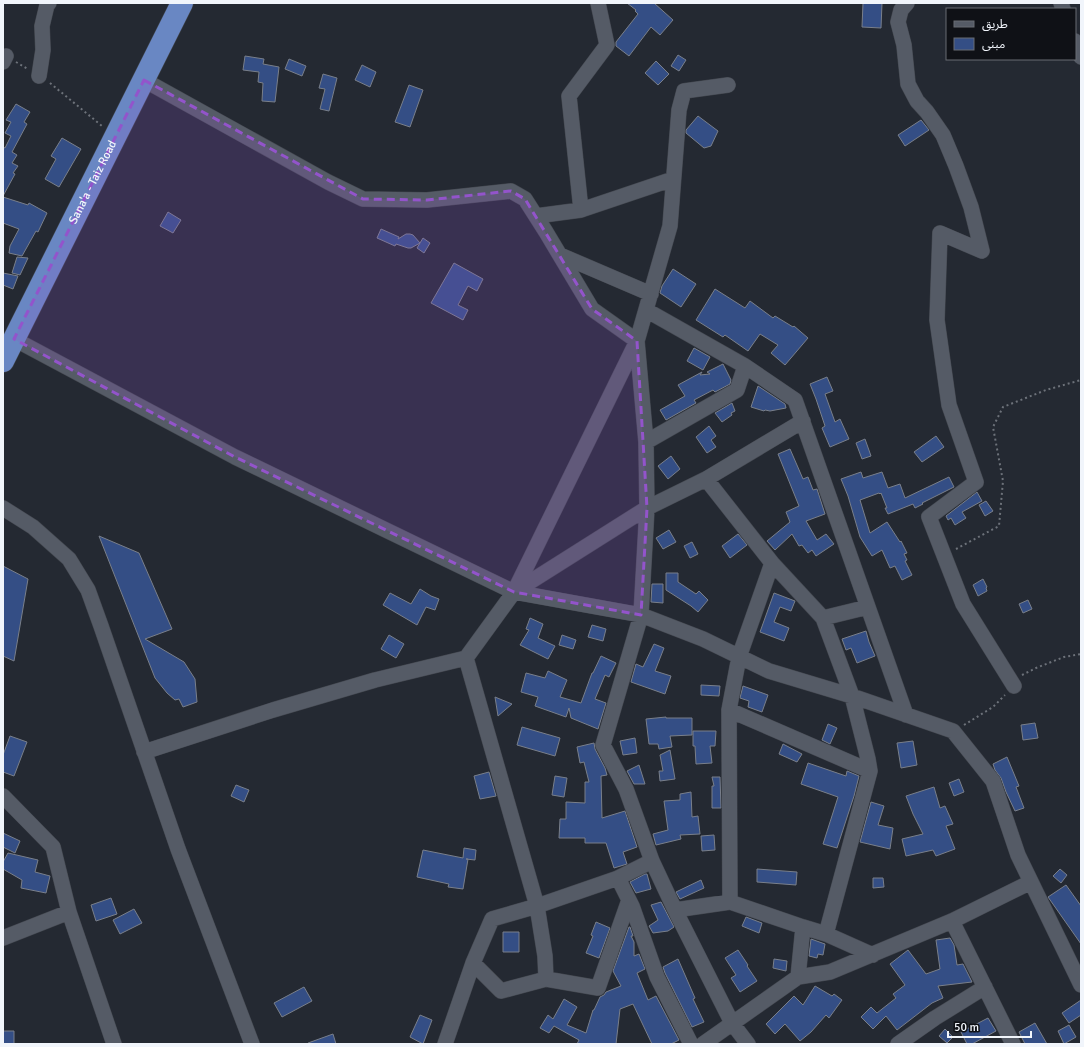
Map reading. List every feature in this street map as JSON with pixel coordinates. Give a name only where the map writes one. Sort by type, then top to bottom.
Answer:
[{"type":"highway","name":"Sana'a - Taiz Road","points":[[3,362],[182,3]]},
{"type":"street","points":[[39,76],[44,50],[42,26],[49,3]]},
{"type":"street","points":[[581,210],[569,96],[608,45],[598,3]]},
{"type":"street","points":[[907,3],[901,10],[898,22],[904,45],[908,84],[917,102],[927,112],[943,135],[971,207],[982,251],[940,233],[937,320],[949,405],[976,482],[929,518],[964,604],[1014,686]]},
{"type":"street","points":[[1076,44],[1081,57]]},
{"type":"street","points":[[144,80],[328,182],[362,199],[426,200],[511,191],[525,199],[592,309],[637,341],[646,442],[647,508],[641,615],[603,745],[626,789],[652,861],[675,910],[732,1023],[748,1044]]},
{"type":"street","points":[[144,752],[280,708],[375,680],[466,658],[514,592],[637,341],[670,226],[679,110],[684,91],[728,85]]},
{"type":"street","points":[[536,216],[581,210],[673,179]]},
{"type":"street","points":[[560,255],[651,294]]},
{"type":"street","points":[[646,310],[745,366],[795,400],[906,715]]},
{"type":"street","points":[[14,339],[234,457],[514,592],[641,615],[703,639],[769,672],[852,696],[953,731],[993,781],[1018,855],[1081,985]]},
{"type":"street","points":[[646,442],[737,390],[745,366]]},
{"type":"street","points":[[514,592],[647,508],[706,478],[802,421]]},
{"type":"street","points":[[706,478],[772,563],[823,618],[852,696],[870,771],[826,934]]},
{"type":"street","points":[[3,508],[33,527],[69,559],[88,590],[178,849],[252,1044]]},
{"type":"street","points":[[730,902],[729,710],[739,657],[772,563]]},
{"type":"street","points":[[823,618],[868,607]]},
{"type":"street","points":[[466,658],[538,906],[545,956],[546,979]]},
{"type":"street","points":[[729,710],[870,771]]},
{"type":"street","points":[[3,796],[53,847],[69,912],[114,1044]]},
{"type":"street","points":[[445,1044],[473,963],[492,919],[538,906],[618,878],[652,861]]},
{"type":"street","points":[[618,878],[630,900],[657,977],[691,1044]]},
{"type":"street","points":[[703,1044],[798,977],[830,972],[873,955],[952,921],[1031,882]]},
{"type":"street","points":[[473,963],[501,991],[546,979],[598,988],[630,900]]},
{"type":"street","points":[[675,910],[730,902],[826,934],[873,955]]},
{"type":"street","points":[[3,938],[69,912]]},
{"type":"street","points":[[952,921],[1013,1044]]},
{"type":"street","points":[[798,977],[803,927]]},
{"type":"street","points":[[898,1044],[935,1018],[984,987]]},
{"type":"path","points":[[5,59],[39,76],[53,85],[115,137]]},
{"type":"path","points":[[944,555],[999,526],[1002,481],[993,427],[1003,407],[1046,390],[1081,380]]},
{"type":"highlighted area","points":[[144,80],[363,199],[427,200],[511,191],[525,199],[592,309],[637,341],[647,508],[641,615],[514,592],[235,457],[14,339]]},
{"type":"building","points":[[627,3],[654,3],[673,20],[660,35],[651,27],[629,56],[616,46],[616,42],[638,14],[635,11],[636,10]]},
{"type":"building","points":[[863,3],[882,3],[881,28],[862,27]]},
{"type":"building","points":[[678,55],[686,60],[679,71],[671,66]]},
{"type":"building","points":[[245,56],[264,59],[263,64],[279,67],[275,102],[262,101],[263,83],[258,82],[259,72],[243,70]]},
{"type":"building","points":[[289,59],[306,66],[302,76],[285,69]]},
{"type":"building","points":[[656,61],[669,74],[658,85],[645,73]]},
{"type":"building","points":[[362,65],[376,72],[370,87],[355,80]]},
{"type":"building","points":[[323,74],[337,78],[329,111],[320,109],[325,89],[319,88]]},
{"type":"building","points":[[409,85],[423,90],[410,127],[395,122]]},
{"type":"building","points":[[16,104],[30,112],[24,122],[27,124],[12,152],[17,155],[12,163],[18,166],[13,173],[15,174],[3,196],[3,147],[5,148],[11,136],[5,133],[11,122],[6,120]]},
{"type":"building","points":[[698,116],[718,131],[711,146],[704,148],[686,133],[686,130]]},
{"type":"building","points":[[921,120],[929,130],[905,146],[898,135]]},
{"type":"building","points":[[62,138],[81,149],[59,187],[45,179],[56,159],[51,156]]},
{"type":"building","points":[[3,197],[28,205],[29,203],[47,213],[38,232],[36,231],[22,256],[9,253],[10,246],[19,229],[3,223]]},
{"type":"building","points":[[168,212],[181,220],[173,233],[160,226]]},
{"type":"building","points":[[381,229],[399,237],[398,239],[406,234],[413,235],[420,243],[411,248],[396,244],[395,246],[377,238]]},
{"type":"building","points":[[423,238],[430,243],[424,253],[417,248]]},
{"type":"building","points":[[17,257],[28,258],[20,275],[12,273]]},
{"type":"building","points":[[454,263],[483,279],[477,291],[468,286],[458,305],[468,310],[463,320],[431,303]]},
{"type":"building","points":[[673,269],[696,284],[681,307],[660,293],[662,286]]},
{"type":"building","points":[[3,273],[18,276],[13,289],[3,285]]},
{"type":"building","points":[[715,289],[745,308],[750,301],[773,318],[775,316],[793,327],[794,326],[808,338],[785,365],[771,353],[778,345],[760,334],[748,351],[725,335],[723,337],[696,320]]},
{"type":"building","points":[[694,348],[710,357],[703,370],[687,361]]},
{"type":"building","points":[[723,364],[731,380],[730,384],[715,392],[713,390],[694,400],[696,403],[666,420],[660,410],[685,396],[678,385],[702,372],[700,375],[710,374],[707,372]]},
{"type":"building","points":[[827,377],[833,391],[825,394],[835,422],[840,419],[849,439],[830,447],[822,428],[825,426],[810,384]]},
{"type":"building","points":[[758,386],[785,404],[786,408],[764,411],[751,407]]},
{"type":"building","points":[[732,403],[735,411],[722,422],[715,413]]},
{"type":"building","points":[[709,426],[716,436],[711,440],[716,447],[707,453],[696,437]]},
{"type":"building","points":[[936,436],[944,447],[922,462],[914,452]]},
{"type":"building","points":[[865,439],[871,456],[862,459],[856,443]]},
{"type":"building","points":[[790,449],[803,479],[808,477],[813,490],[817,489],[825,514],[806,521],[817,540],[826,534],[834,544],[816,556],[812,550],[808,553],[802,545],[799,546],[792,534],[775,550],[767,541],[790,522],[786,512],[799,506],[778,454]]},
{"type":"building","points":[[671,456],[680,469],[668,479],[658,466]]},
{"type":"building","points":[[861,472],[863,478],[882,472],[888,488],[900,484],[905,498],[949,477],[954,487],[915,508],[913,504],[888,514],[881,493],[860,500],[870,533],[887,522],[900,542],[901,541],[907,553],[904,554],[907,560],[905,561],[912,575],[902,580],[895,566],[890,568],[882,550],[872,556],[860,537],[848,496],[841,479]]},
{"type":"building","points":[[977,492],[982,501],[962,512],[966,518],[955,525],[951,518],[948,520],[946,516]]},
{"type":"building","points":[[986,501],[993,511],[985,516],[979,505]]},
{"type":"building","points":[[669,530],[676,542],[663,549],[656,538]]},
{"type":"building","points":[[738,534],[747,545],[730,558],[722,546]]},
{"type":"building","points":[[99,536],[139,553],[172,629],[145,639],[184,662],[195,679],[197,702],[183,707],[179,699],[175,700],[167,693],[155,678]]},
{"type":"building","points":[[692,542],[698,554],[690,558],[684,546]]},
{"type":"building","points":[[3,566],[28,579],[14,661],[3,656]]},
{"type":"building","points":[[666,573],[678,573],[678,582],[696,594],[699,591],[708,600],[698,612],[666,590]]},
{"type":"building","points":[[983,579],[987,587],[987,591],[978,596],[973,585]]},
{"type":"building","points":[[652,584],[663,584],[663,603],[651,602]]},
{"type":"building","points":[[420,589],[439,599],[435,610],[426,607],[417,625],[383,605],[390,593],[411,604]]},
{"type":"building","points":[[774,593],[795,601],[791,611],[780,607],[774,622],[789,628],[784,641],[760,632]]},
{"type":"building","points":[[1028,600],[1032,609],[1023,613],[1019,604]]},
{"type":"building","points":[[530,618],[543,624],[538,638],[555,646],[548,659],[520,645],[529,630],[526,629]]},
{"type":"building","points":[[592,625],[606,629],[603,641],[588,637]]},
{"type":"building","points":[[866,631],[875,656],[857,663],[851,648],[846,650],[842,639]]},
{"type":"building","points":[[389,635],[404,644],[396,658],[381,649]]},
{"type":"building","points":[[562,635],[576,640],[573,649],[559,645]]},
{"type":"building","points":[[654,644],[664,648],[655,671],[671,676],[665,694],[631,682],[636,664],[643,667]]},
{"type":"building","points":[[601,656],[616,663],[609,677],[605,675],[595,699],[606,703],[598,729],[571,718],[569,708],[566,717],[535,706],[538,697],[521,692],[526,673],[545,678],[548,671],[567,680],[560,697],[581,703],[592,673]]},
{"type":"building","points":[[701,685],[720,686],[719,696],[701,695]]},
{"type":"building","points":[[743,686],[768,695],[762,712],[748,707],[749,701],[740,698]]},
{"type":"building","points":[[495,697],[512,704],[498,716]]},
{"type":"building","points":[[666,717],[692,718],[692,735],[670,736],[672,747],[659,749],[658,744],[649,744],[646,719]]},
{"type":"building","points":[[1035,723],[1038,738],[1023,740],[1021,725]]},
{"type":"building","points":[[828,724],[837,728],[830,744],[822,740]]},
{"type":"building","points":[[522,727],[560,738],[555,756],[517,745]]},
{"type":"building","points":[[693,731],[716,731],[715,746],[710,746],[712,763],[696,764],[695,746],[693,746]]},
{"type":"building","points":[[10,736],[27,742],[14,776],[3,772],[3,755]]},
{"type":"building","points":[[635,738],[637,753],[623,755],[620,741]]},
{"type":"building","points":[[913,741],[917,765],[901,768],[897,743]]},
{"type":"building","points":[[594,743],[595,749],[607,775],[601,776],[602,818],[625,811],[637,847],[623,852],[627,864],[614,868],[606,843],[585,843],[585,838],[559,838],[560,819],[566,819],[566,802],[585,803],[585,782],[589,782],[584,762],[580,763],[577,747]]},
{"type":"building","points":[[783,744],[802,754],[797,762],[779,754]]},
{"type":"building","points":[[670,750],[675,779],[660,781],[659,771],[663,771],[660,755]]},
{"type":"building","points":[[1007,757],[1019,786],[1016,787],[1024,808],[1015,811],[1001,778],[995,770],[993,764]]},
{"type":"building","points":[[808,763],[846,776],[847,771],[859,776],[837,848],[823,844],[838,797],[801,784]]},
{"type":"building","points":[[639,765],[645,784],[634,784],[627,771]]},
{"type":"building","points":[[489,772],[496,796],[480,799],[474,776]]},
{"type":"building","points":[[555,776],[567,778],[564,797],[552,795]]},
{"type":"building","points":[[712,777],[720,777],[721,808],[712,808],[712,786],[714,786]]},
{"type":"building","points":[[959,779],[964,792],[954,796],[949,783]]},
{"type":"building","points":[[236,785],[249,790],[244,802],[231,796]]},
{"type":"building","points":[[934,787],[940,808],[945,806],[953,824],[946,826],[955,849],[936,856],[933,850],[906,856],[902,839],[923,834],[906,796]]},
{"type":"building","points":[[691,792],[692,817],[698,816],[700,834],[680,835],[681,839],[656,845],[653,834],[668,830],[664,801],[680,800],[680,794]]},
{"type":"building","points":[[871,802],[884,806],[878,825],[893,828],[890,849],[860,842]]},
{"type":"building","points":[[3,833],[20,841],[15,853],[3,847]]},
{"type":"building","points":[[714,835],[715,850],[702,851],[701,836]]},
{"type":"building","points":[[464,848],[476,850],[475,860],[468,859],[463,889],[448,887],[449,884],[417,877],[423,850],[463,858]]},
{"type":"building","points":[[8,853],[38,860],[35,872],[50,876],[46,893],[21,888],[22,880],[3,869],[3,862]]},
{"type":"building","points":[[757,869],[797,872],[796,885],[757,882]]},
{"type":"building","points":[[1060,869],[1067,875],[1061,883],[1053,876]]},
{"type":"building","points":[[647,874],[651,889],[636,893],[630,882]]},
{"type":"building","points":[[873,878],[883,878],[884,887],[873,888]]},
{"type":"building","points":[[701,880],[704,888],[680,899],[676,892]]},
{"type":"building","points":[[1066,885],[1081,906],[1081,944],[1048,897]]},
{"type":"building","points":[[111,898],[117,914],[96,921],[91,905]]},
{"type":"building","points":[[661,902],[674,927],[668,931],[653,933],[649,926],[658,920],[651,905]]},
{"type":"building","points":[[134,909],[142,923],[120,934],[113,920]]},
{"type":"building","points":[[746,917],[762,923],[759,933],[742,926]]},
{"type":"building","points":[[596,922],[610,928],[599,958],[586,953],[593,936],[591,935]]},
{"type":"building","points":[[629,927],[633,936],[631,936],[634,942],[634,956],[639,954],[645,969],[637,973],[648,1000],[656,996],[679,1040],[671,1044],[652,1044],[633,1004],[620,1009],[616,1044],[577,1044],[579,1040],[554,1026],[549,1033],[540,1028],[548,1015],[553,1019],[564,999],[577,1007],[567,1025],[586,1033],[593,1010],[600,997],[606,992],[621,986],[613,971]]},
{"type":"building","points":[[503,932],[519,932],[519,952],[503,952]]},
{"type":"building","points":[[950,938],[954,945],[957,965],[963,964],[972,982],[938,986],[943,998],[932,1003],[897,1030],[886,1016],[873,1029],[861,1017],[871,1007],[877,1013],[896,998],[893,994],[905,985],[890,964],[908,950],[926,974],[940,969],[936,940]]},
{"type":"building","points":[[811,939],[825,944],[823,955],[818,954],[817,958],[809,956]]},
{"type":"building","points":[[738,950],[757,981],[740,992],[731,978],[736,975],[725,958]]},
{"type":"building","points":[[678,959],[695,998],[693,999],[704,1022],[692,1027],[663,967]]},
{"type":"building","points":[[774,959],[787,961],[786,971],[773,968]]},
{"type":"building","points":[[815,986],[832,996],[834,994],[842,1000],[829,1018],[826,1015],[811,1032],[800,1041],[785,1024],[775,1034],[766,1024],[794,996],[803,1005]]},
{"type":"building","points":[[304,987],[312,1001],[282,1017],[274,1003]]},
{"type":"building","points":[[1081,1000],[1081,1015],[1069,1023],[1062,1013]]},
{"type":"building","points":[[420,1015],[432,1020],[423,1044],[410,1037]]},
{"type":"building","points":[[988,1018],[996,1031],[972,1044],[967,1044],[961,1032]]},
{"type":"building","points":[[1035,1023],[1047,1044],[1025,1044],[1019,1032]]},
{"type":"building","points":[[1069,1025],[1076,1037],[1064,1044],[1058,1031]]},
{"type":"building","points":[[945,1029],[953,1037],[947,1043],[939,1036]]},
{"type":"building","points":[[3,1031],[14,1031],[14,1044],[3,1044]]},
{"type":"building","points":[[333,1034],[336,1044],[308,1044],[308,1043]]}]
